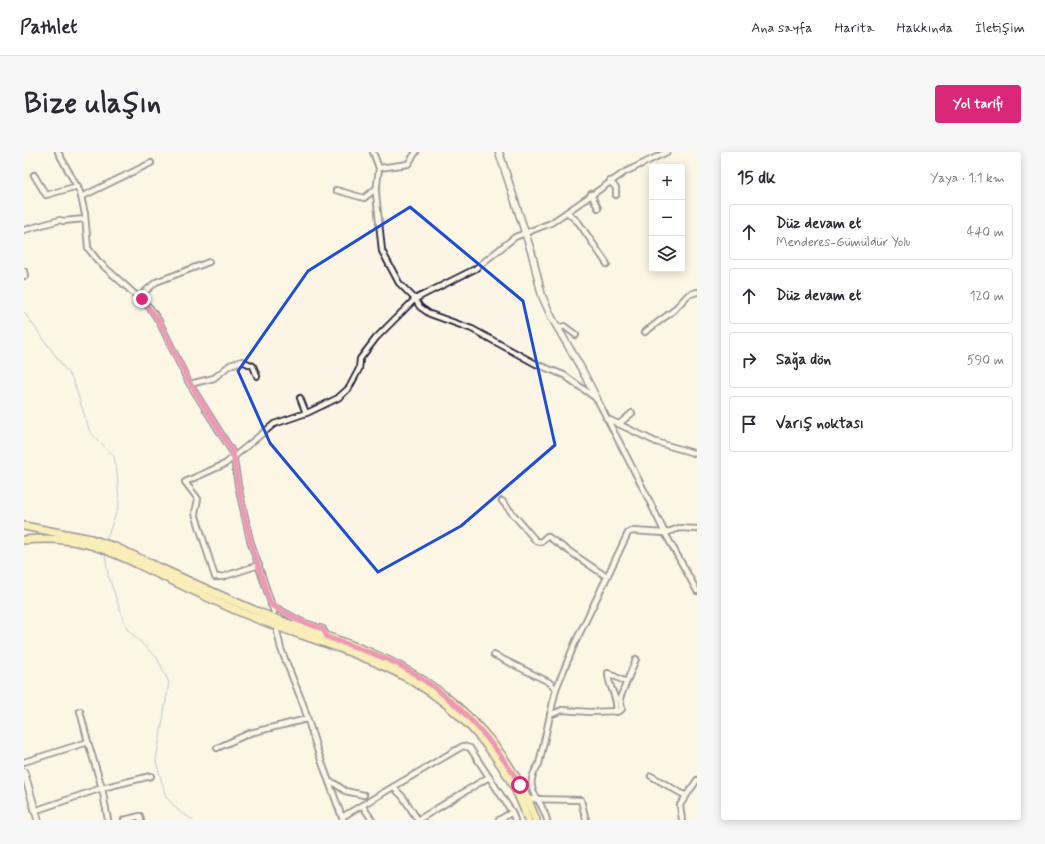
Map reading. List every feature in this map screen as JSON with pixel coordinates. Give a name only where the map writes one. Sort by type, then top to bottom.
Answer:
[{"type":"main road","points":[[24,526],[91,542],[114,550],[260,613],[370,652],[401,666],[432,686],[462,709],[482,730],[503,758],[527,799],[536,820]]},
{"type":"main road","points":[[24,540],[91,542]]},
{"type":"main road","points":[[114,550],[245,614],[369,659],[394,670],[429,692],[455,712],[487,747],[512,785],[528,820]]},
{"type":"street","points":[[58,152],[63,163],[78,186],[85,219],[88,248],[98,261],[139,297],[159,321],[190,384],[233,453],[243,510],[274,612]]},
{"type":"street","points":[[373,152],[379,168],[377,188],[382,251],[399,283],[415,299],[420,307],[430,314],[472,328],[536,364],[564,375],[597,400]]},
{"type":"street","points":[[379,168],[408,164],[416,152]]},
{"type":"street","points":[[499,152],[526,233],[542,296],[665,534],[697,591]]},
{"type":"street","points":[[259,565],[222,577],[215,577],[195,513],[198,499],[185,482],[225,464],[274,424],[306,413],[338,398],[349,388],[359,369],[360,360],[368,348],[415,299],[475,269],[516,237],[551,223],[610,181],[661,153],[667,152]]},
{"type":"street","points":[[81,196],[151,163]]},
{"type":"street","points":[[34,175],[46,195],[78,186]]},
{"type":"street","points":[[610,181],[616,188],[616,195]]},
{"type":"street","points":[[336,190],[364,198],[377,188]]},
{"type":"street","points":[[591,194],[598,208]]},
{"type":"street","points":[[568,212],[579,223],[607,264]]},
{"type":"street","points":[[24,230],[60,220],[85,219]]},
{"type":"street","points":[[139,297],[156,282],[208,262]]},
{"type":"street","points":[[645,332],[673,311],[688,295],[697,292]]},
{"type":"street","points":[[558,329],[564,326],[576,335]]},
{"type":"street","points":[[190,384],[214,378],[230,365],[242,361],[253,366],[257,376]]},
{"type":"street","points":[[300,398],[306,413]]},
{"type":"street","points":[[619,424],[632,413]]},
{"type":"street","points":[[606,418],[656,442],[697,454]]},
{"type":"street","points":[[502,501],[536,541],[541,542],[547,536],[607,577]]},
{"type":"street","points":[[547,820],[539,799],[533,791],[530,782],[533,773],[539,764],[556,689],[575,643],[628,533],[632,531],[665,534],[679,528],[697,529]]},
{"type":"street","points":[[271,605],[302,622],[323,629],[327,637]]},
{"type":"street","points":[[276,631],[342,818],[463,746],[470,748],[512,812],[515,820]]},
{"type":"street","points":[[494,655],[549,682],[556,689]]},
{"type":"street","points":[[550,714],[562,710],[616,712],[622,709],[620,698],[636,659]]},
{"type":"street","points":[[616,712],[617,702],[608,678],[608,673],[626,682]]},
{"type":"street","points":[[80,711],[102,788],[108,820]]},
{"type":"street","points":[[217,748],[250,733],[307,719]]},
{"type":"street","points":[[24,762],[88,742]]},
{"type":"street","points":[[24,772],[34,811],[38,820]]},
{"type":"street","points":[[34,811],[102,788],[151,776]]},
{"type":"street","points":[[651,776],[686,796]]},
{"type":"street","points":[[393,787],[403,797],[418,820],[489,777]]},
{"type":"street","points":[[682,820],[680,807],[697,780]]},
{"type":"street","points":[[329,782],[334,783],[344,791],[364,795]]},
{"type":"street","points":[[527,799],[581,800],[586,820]]},
{"type":"street","points":[[362,805],[372,820]]},
{"type":"street","points":[[499,820],[512,812]]},
{"type":"street","points":[[124,820],[140,816],[141,820]]},
{"type":"highlighted area","points":[[410,207],[523,301],[555,445],[461,526],[378,572],[270,443],[238,371],[308,271]]},
{"type":"waterway","points":[[24,312],[73,380],[90,432],[114,456],[117,472],[119,505],[106,541]]},
{"type":"waterway","points":[[105,554],[108,575],[127,629],[157,658],[169,682],[156,761],[166,797],[180,812],[193,820]]},
{"type":"route","points":[[142,299],[159,321],[188,380],[233,453],[238,485],[250,540],[271,605],[302,622],[323,629],[327,637],[370,652],[401,666],[432,686],[462,709],[482,730],[503,758],[520,785]]}]
